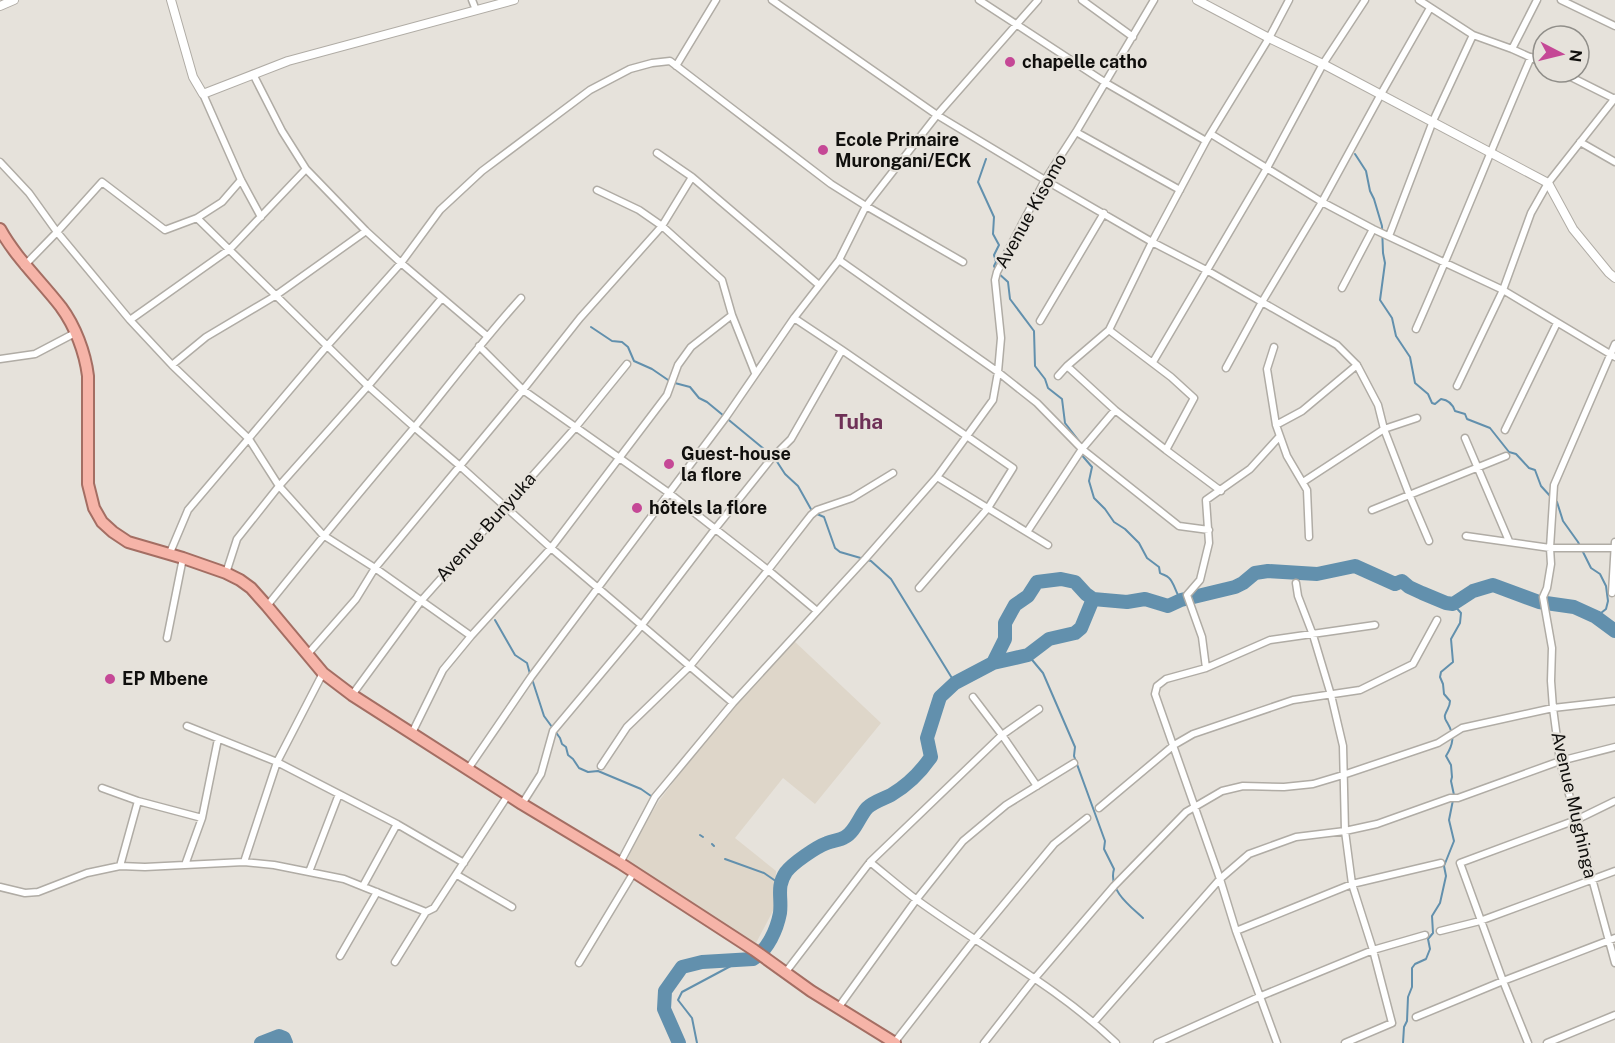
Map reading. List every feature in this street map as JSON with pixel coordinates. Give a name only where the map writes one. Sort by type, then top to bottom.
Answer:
[{"type":"highway","points":[[0,229],[24,266],[62,308],[86,360],[88,484],[94,508],[102,522],[128,542],[183,558],[240,580],[251,588],[323,673],[352,695],[522,804],[620,863],[894,1043]]},
{"type":"street","points":[[0,6],[14,0]]},
{"type":"street","points":[[171,0],[193,77],[261,217]]},
{"type":"street","points":[[472,0],[476,10]]},
{"type":"street","points":[[203,94],[288,61],[513,0]]},
{"type":"street","points":[[676,66],[716,0]]},
{"type":"street","points":[[772,0],[937,115],[1152,242],[1208,271],[1336,345],[1358,365],[1378,405],[1384,429],[1429,541]]},
{"type":"street","points":[[979,0],[1106,83],[1206,141]]},
{"type":"street","points":[[468,770],[531,677],[726,417],[794,318],[839,260],[866,206],[937,115],[1038,0]]},
{"type":"street","points":[[1082,0],[1133,37]]},
{"type":"street","name":"Avenue Kisomo","points":[[620,863],[655,797],[733,703],[937,477],[993,400],[1001,338],[995,280],[997,272],[1045,180],[1106,83],[1154,0]]},
{"type":"street","points":[[1197,0],[1213,4],[1269,38],[1433,121],[1548,183],[1573,229],[1615,278]]},
{"type":"street","points":[[1058,376],[1109,330],[1152,242],[1206,141],[1269,38],[1289,0]]},
{"type":"street","points":[[1153,363],[1267,168],[1323,64],[1365,0]]},
{"type":"street","points":[[1419,0],[1473,35],[1531,57]]},
{"type":"street","points":[[1512,49],[1537,0]]},
{"type":"street","points":[[1561,0],[1615,26]]},
{"type":"street","points":[[1226,368],[1262,302],[1323,202],[1430,8]]},
{"type":"street","points":[[1389,236],[1433,121],[1473,35]]},
{"type":"street","points":[[1416,329],[1531,59]]},
{"type":"street","points":[[169,555],[188,510],[327,346],[401,263],[440,210],[482,171],[590,90],[630,69],[670,61],[831,184],[963,262]]},
{"type":"street","points":[[253,74],[282,131],[306,169],[366,231],[487,336]]},
{"type":"street","points":[[1457,386],[1503,290],[1531,213],[1548,183],[1615,99],[1586,84]]},
{"type":"street","points":[[1076,132],[1180,190]]},
{"type":"street","points":[[1211,134],[1323,202],[1373,229],[1503,290],[1613,356]]},
{"type":"street","points":[[1580,142],[1615,162]]},
{"type":"street","points":[[657,153],[692,177],[819,285]]},
{"type":"street","points":[[0,162],[29,193],[57,232],[130,320],[172,365],[249,440],[279,486],[323,535],[375,568],[471,636]]},
{"type":"street","points":[[130,320],[230,249],[306,169]]},
{"type":"street","points":[[307,655],[356,599],[375,568],[580,318],[662,226],[692,177]]},
{"type":"street","points":[[24,266],[102,182],[165,230],[197,218],[222,202],[242,180]]},
{"type":"street","points":[[597,190],[639,210],[662,226],[722,280],[732,315],[755,373]]},
{"type":"street","points":[[1040,321],[1104,213]]},
{"type":"street","points":[[197,218],[368,386],[505,506],[550,549],[733,703]]},
{"type":"street","points":[[1342,288],[1373,229]]},
{"type":"street","points":[[172,365],[206,337],[275,296],[366,231]]},
{"type":"street","points":[[839,260],[998,372],[1037,403],[1082,449],[1179,526],[1209,530]]},
{"type":"street","points":[[226,573],[237,539],[279,486],[442,298]]},
{"type":"street","points":[[267,606],[487,336],[521,298]]},
{"type":"street","points":[[412,733],[443,670],[550,549],[667,395],[678,365],[691,347],[732,315]]},
{"type":"street","points":[[794,318],[1013,468],[988,508],[919,588]]},
{"type":"street","points":[[1505,430],[1557,323]]},
{"type":"street","points":[[1109,330],[1171,377],[1194,398],[1166,450]]},
{"type":"street","points":[[0,359],[35,354],[75,333]]},
{"type":"street","points":[[1550,548],[1554,485],[1613,356],[1615,344]]},
{"type":"street","points":[[479,346],[523,390],[669,493],[817,611]]},
{"type":"street","points":[[1274,347],[1267,369],[1276,425],[1287,456],[1307,490],[1309,537]]},
{"type":"street","points":[[522,804],[541,774],[555,730],[641,626],[715,529],[791,439],[842,350]]},
{"type":"street","name":"Avenue Bunyuka","points":[[352,695],[421,601],[575,428],[627,364]]},
{"type":"street","points":[[1276,425],[1302,411],[1358,365]]},
{"type":"street","points":[[1067,366],[1115,410],[1221,490]]},
{"type":"street","points":[[1027,532],[1082,449],[1115,410]]},
{"type":"street","points":[[1303,482],[1384,429],[1417,418]]},
{"type":"street","points":[[1206,668],[1202,637],[1187,595],[1200,580],[1209,543],[1206,500],[1250,469],[1279,437]]},
{"type":"street","points":[[1465,438],[1509,542]]},
{"type":"street","points":[[1372,510],[1506,456]]},
{"type":"street","points":[[601,766],[627,727],[690,666],[810,515],[817,510],[868,490],[893,473]]},
{"type":"street","points":[[937,477],[1048,545]]},
{"type":"street","points":[[1466,536],[1550,548],[1615,546],[1612,593]]},
{"type":"street","name":"Avenue Mughinga","points":[[1550,548],[1551,564],[1543,597],[1552,648],[1552,708],[1560,762],[1592,880],[1612,939],[1615,963]]},
{"type":"street","points":[[167,638],[183,558]]},
{"type":"street","points":[[1296,583],[1298,596],[1313,634],[1331,694],[1343,747],[1345,831],[1352,884],[1373,950],[1392,1023],[1345,1043]]},
{"type":"street","points":[[1099,808],[1173,745],[1193,734],[1293,700],[1360,690],[1413,664],[1437,620]]},
{"type":"street","points":[[1277,1043],[1155,694],[1157,686],[1166,679],[1206,668],[1270,640],[1375,624]]},
{"type":"street","points":[[244,862],[277,762],[323,673]]},
{"type":"street","points":[[973,697],[1037,786]]},
{"type":"street","points":[[984,1043],[1035,978],[1115,884],[1185,812],[1222,791],[1243,786],[1284,787],[1313,784],[1438,744],[1462,728],[1552,708],[1615,701]]},
{"type":"street","points":[[785,973],[870,862],[1002,735],[1039,710]]},
{"type":"street","points":[[187,726],[277,762],[397,824],[464,863]]},
{"type":"street","points":[[185,865],[201,818],[218,739]]},
{"type":"street","points":[[1094,1022],[1220,879],[1249,854],[1296,837],[1345,831],[1377,824],[1560,762],[1615,747]]},
{"type":"street","points":[[838,1008],[916,900],[963,841],[1006,805],[1074,763]]},
{"type":"street","points":[[102,789],[201,818]]},
{"type":"street","points":[[309,872],[339,794]]},
{"type":"street","points":[[395,962],[426,912],[434,908],[457,875],[508,795]]},
{"type":"street","points":[[120,866],[138,801]]},
{"type":"street","points":[[1528,1043],[1460,863],[1576,820],[1615,801]]},
{"type":"street","points":[[894,1043],[1054,843],[1087,818]]},
{"type":"street","points":[[363,886],[397,824]]},
{"type":"street","points":[[0,887],[25,893],[38,892],[87,873],[120,866],[146,867],[244,862],[274,865],[344,879],[426,912]]},
{"type":"street","points":[[870,862],[916,900],[1035,978],[1094,1022],[1116,1043]]},
{"type":"street","points":[[1236,931],[1352,884],[1441,863]]},
{"type":"street","points":[[1440,931],[1480,921],[1615,871]]},
{"type":"street","points":[[579,963],[634,872]]},
{"type":"street","points":[[457,875],[512,907]]},
{"type":"street","points":[[340,956],[377,892]]},
{"type":"street","points":[[1157,1043],[1261,996],[1373,950],[1425,935]]},
{"type":"street","points":[[1416,1017],[1612,939]]},
{"type":"street","points":[[1547,1043],[1615,1015]]},
{"type":"shaded area","points":[[793,640],[881,723],[815,804],[783,778],[735,838],[776,871],[775,907],[756,943],[627,860],[640,832],[659,801],[735,705]]},
{"type":"waterway","points":[[1355,154],[1366,171],[1382,226],[1385,263],[1380,300],[1392,318],[1396,336],[1410,357],[1415,383],[1428,394],[1432,403],[1435,404],[1441,399],[1446,400],[1455,411],[1465,414],[1467,419],[1490,428],[1509,452],[1516,454],[1529,468],[1535,470],[1541,486],[1551,497]]},
{"type":"waterway","points":[[986,159],[978,182],[994,217],[993,234],[999,245],[994,255],[996,262],[994,266],[1008,282],[1010,299],[1034,331],[1035,366],[1045,379],[1048,388],[1062,399],[1065,423],[1079,444]]},
{"type":"waterway","points":[[591,327],[612,341],[622,342],[628,347],[634,361],[652,369],[671,382],[690,387],[699,398],[707,402],[764,449],[767,454],[772,454],[785,474],[798,486],[812,511]]},
{"type":"waterway","points":[[1080,453],[1092,467],[1089,481],[1094,498],[1114,522],[1139,543],[1147,558],[1159,567],[1160,573],[1171,580],[1181,600]]},
{"type":"waterway","points":[[1555,501],[1563,521],[1578,542],[1591,568],[1600,574],[1606,586],[1608,601],[1606,609],[1596,617]]},
{"type":"waterway","points":[[817,514],[824,517],[835,548],[840,552],[871,561],[891,579],[955,683]]},
{"type":"waterway","points":[[679,1043],[664,1009],[665,991],[682,967],[702,962],[753,959],[763,950],[771,939],[779,919],[780,887],[786,872],[817,848],[848,835],[867,808],[903,787],[922,768],[931,757],[927,738],[940,697],[955,683],[993,663],[1005,639],[1005,623],[1015,605],[1028,596],[1037,582],[1061,579],[1075,582],[1093,599],[1127,602],[1145,599],[1168,606],[1181,600],[1235,587],[1255,573],[1268,571],[1317,574],[1355,566],[1395,584],[1402,581],[1422,593],[1453,604],[1473,591],[1493,585],[1539,602],[1574,607],[1596,617],[1615,631]]},
{"type":"waterway","points":[[993,663],[1028,655],[1049,639],[1075,633],[1081,628],[1093,599]]},
{"type":"waterway","points":[[1403,1043],[1408,997],[1412,987],[1412,968],[1426,959],[1430,949],[1428,939],[1433,933],[1432,916],[1440,903],[1446,876],[1444,866],[1454,841],[1449,820],[1454,795],[1451,765],[1446,756],[1452,744],[1450,728],[1445,718],[1450,701],[1444,694],[1440,677],[1441,672],[1453,662],[1451,639],[1460,623],[1461,613],[1453,604]]},
{"type":"waterway","points":[[495,620],[515,655],[527,663],[530,674]]},
{"type":"waterway","points":[[1028,655],[1043,673],[1075,747],[1074,756],[1105,841],[1104,849],[1114,869],[1113,877],[1117,891],[1143,918]]},
{"type":"waterway","points":[[532,679],[544,716],[566,747],[568,755],[579,768],[588,772],[598,771],[641,789],[651,796]]},
{"type":"waterway","points":[[725,859],[764,873],[780,884]]},
{"type":"waterway","points":[[697,1043],[692,1018],[678,1000],[682,992],[742,960]]},
{"type":"waterway","points":[[261,1043],[279,1036],[284,1038],[286,1043]]},
{"type":"place","name":"chapelle catho","points":[[1010,62]]},
{"type":"place","name":"Ecole Primaire Murongani/ECK","points":[[823,150]]},
{"type":"place","name":"Guest-house la flore","points":[[669,464]]},
{"type":"place","name":"hôtels la flore","points":[[637,508]]},
{"type":"place","name":"EP Mbene","points":[[110,679]]},
{"type":"district","name":"Tuha","points":[[859,422]]}]
